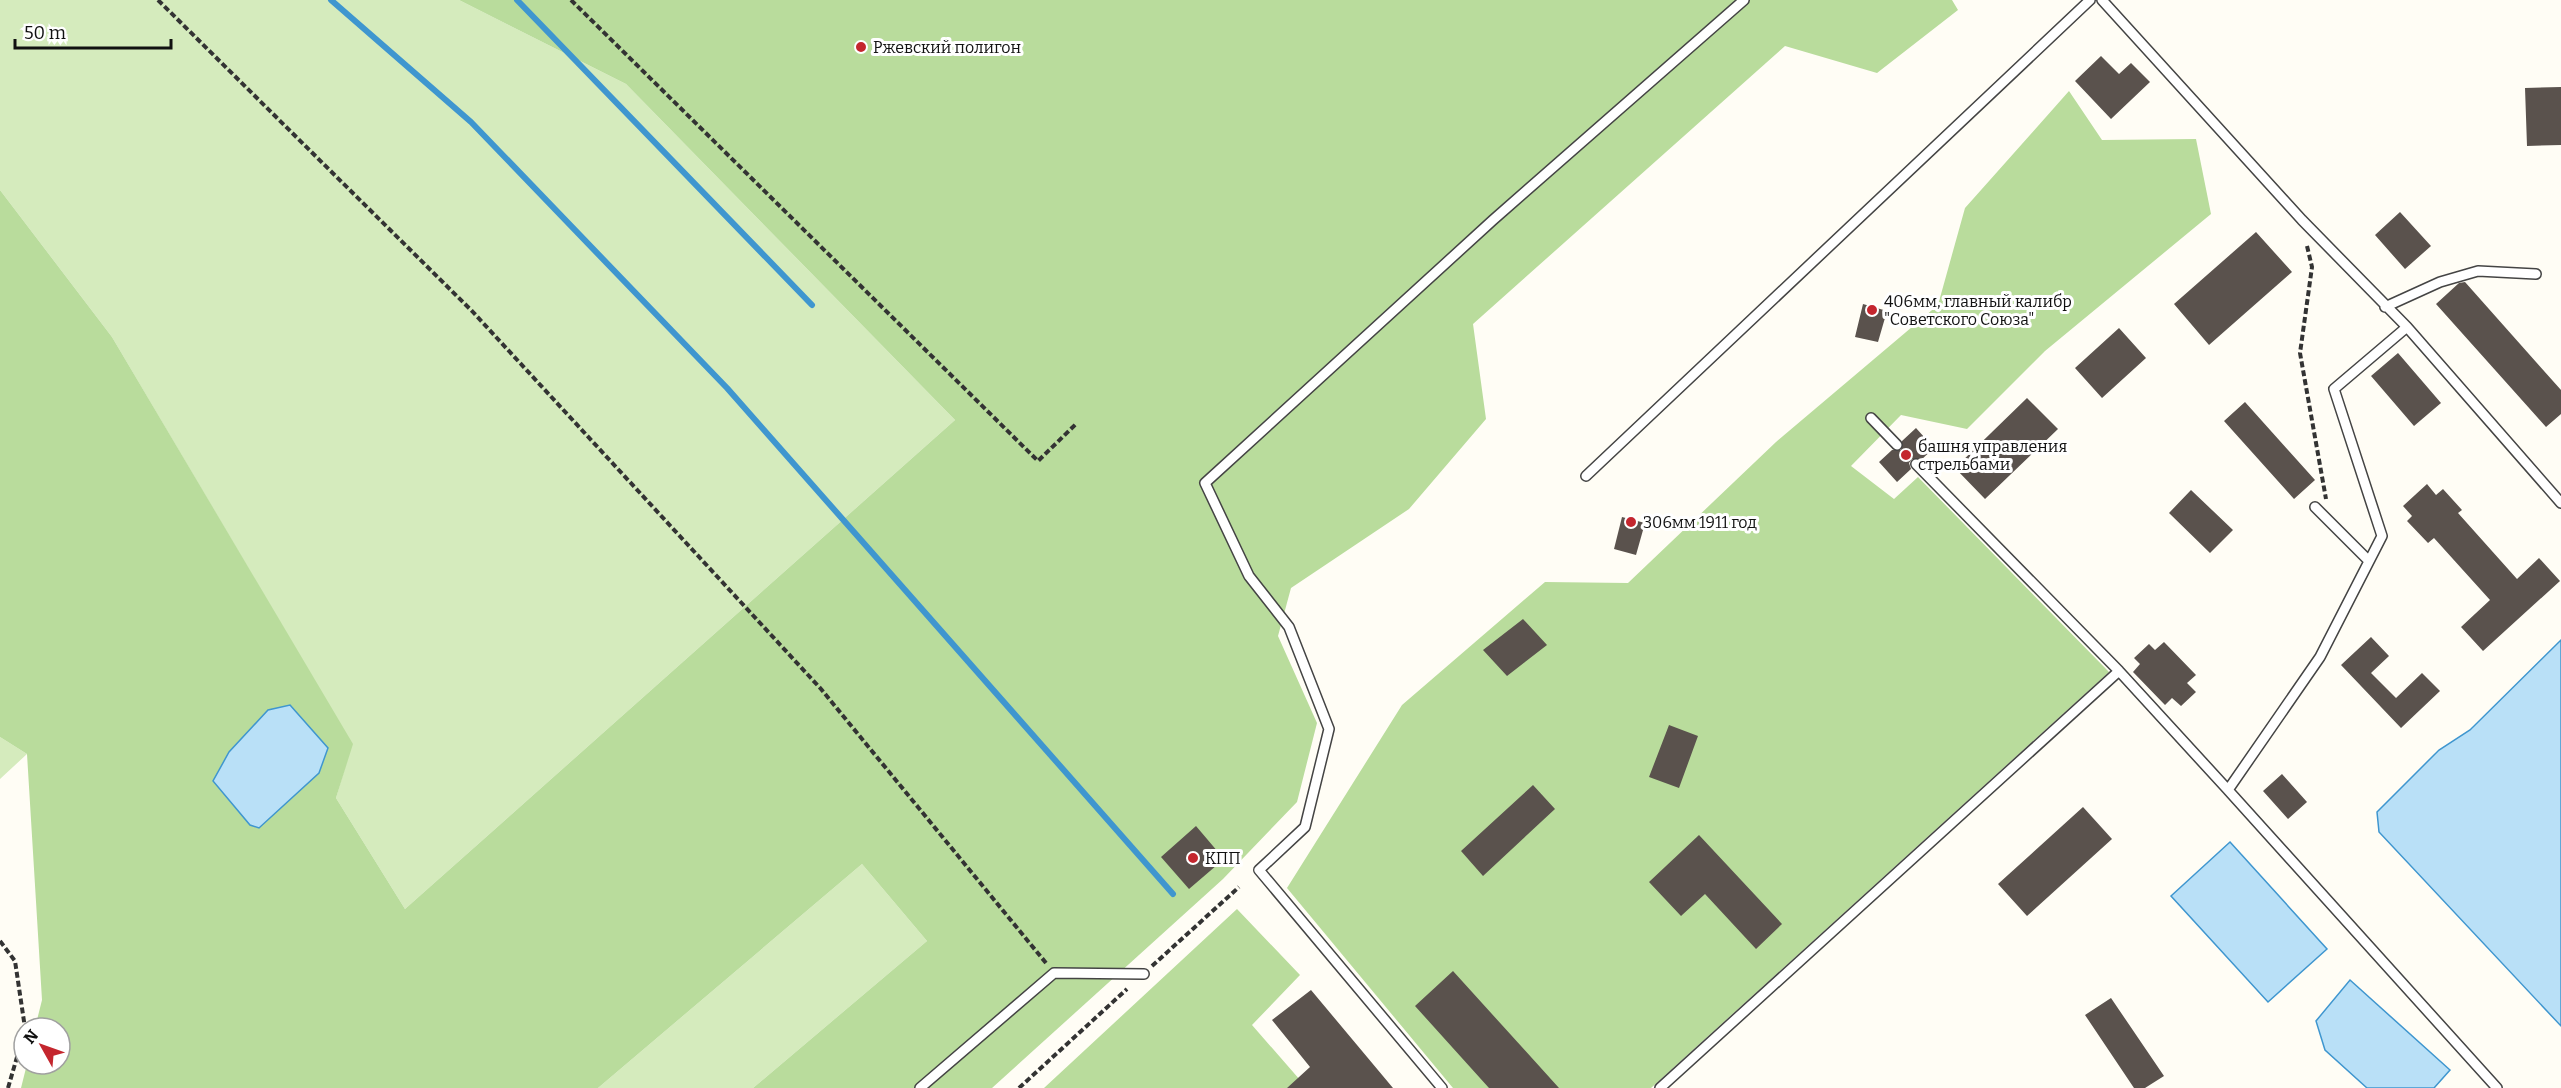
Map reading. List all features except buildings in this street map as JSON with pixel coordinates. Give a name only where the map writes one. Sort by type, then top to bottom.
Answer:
[{"type":"lane","points":[[1442,1088],[1259,870],[1305,827],[1329,729],[1289,627],[1249,576],[1205,483],[1493,220],[1744,0]]},
{"type":"lane","points":[[1586,476],[2090,0]]},
{"type":"lane","points":[[2102,0],[2302,220],[2407,327],[2561,503]]},
{"type":"lane","points":[[2385,307],[2440,282],[2478,271],[2536,274]]},
{"type":"lane","points":[[2228,790],[2320,657],[2382,536],[2334,389],[2407,327]]},
{"type":"lane","points":[[1871,418],[1897,445]]},
{"type":"lane","points":[[1916,464],[2119,671],[2497,1088]]},
{"type":"lane","points":[[2315,507],[2369,561]]},
{"type":"lane","points":[[1659,1088],[2119,671]]},
{"type":"lane","points":[[920,1088],[1054,973],[1144,974]]},
{"type":"path","points":[[158,0],[472,311],[821,689],[1054,973]]},
{"type":"path","points":[[571,0],[1038,461],[1077,423]]},
{"type":"path","points":[[2302,220],[2312,267],[2300,353],[2331,523]]},
{"type":"path","points":[[0,941],[15,961],[23,1016]]},
{"type":"green space","points":[[0,0],[459,0],[626,84],[955,420],[405,909],[336,798],[352,744],[112,337],[0,190]]},
{"type":"green space","points":[[459,0],[1952,0],[1958,10],[1877,73],[1785,46],[1473,324],[1486,419],[1409,509],[1291,588],[1278,636],[1317,723],[1297,802],[1223,879],[992,1088],[753,1088],[927,941],[862,864],[598,1088],[21,1088],[24,1076],[72,1076],[72,1016],[38,1016],[42,1000],[27,754],[0,737],[0,190],[112,337],[353,744],[336,798],[405,909],[955,420],[626,84]]},
{"type":"green space","points":[[2069,91],[2102,140],[2196,139],[2211,214],[2045,351],[1967,429],[1901,415],[1851,466],[1894,499],[1918,477],[2109,672],[1651,1088],[1453,1088],[1287,888],[1402,705],[1545,582],[1628,583],[1776,442],[1938,305],[1965,208]]},
{"type":"green space","points":[[0,737],[27,754],[0,779]]},
{"type":"green space","points":[[862,864],[927,941],[753,1088],[598,1088]]},
{"type":"green space","points":[[1237,909],[1300,975],[1252,1025],[1307,1088],[1044,1088]]},
{"type":"water","points":[[2561,640],[2561,1026],[2379,832],[2377,812],[2439,750],[2470,730]]},
{"type":"water","points":[[290,705],[328,748],[319,773],[259,828],[250,825],[213,781],[229,752],[268,710]]},
{"type":"water","points":[[2230,842],[2327,949],[2268,1002],[2171,896]]},
{"type":"water","points":[[2350,980],[2450,1070],[2434,1088],[2367,1088],[2325,1050],[2316,1021]]},
{"type":"waterway","points":[[331,0],[471,122],[727,388],[1173,894]]},
{"type":"waterway","points":[[517,0],[812,305]]},
{"type":"place","name":"Ржевский полигон","points":[[861,47]]},
{"type":"place","name":"406мм, главный калибр \"Советского Союза\"","points":[[1872,310]]},
{"type":"place","name":"башня управления стрельбами","points":[[1906,455]]},
{"type":"place","name":"306мм 1911 год","points":[[1631,522]]},
{"type":"place","name":"КПП","points":[[1193,858]]}]
